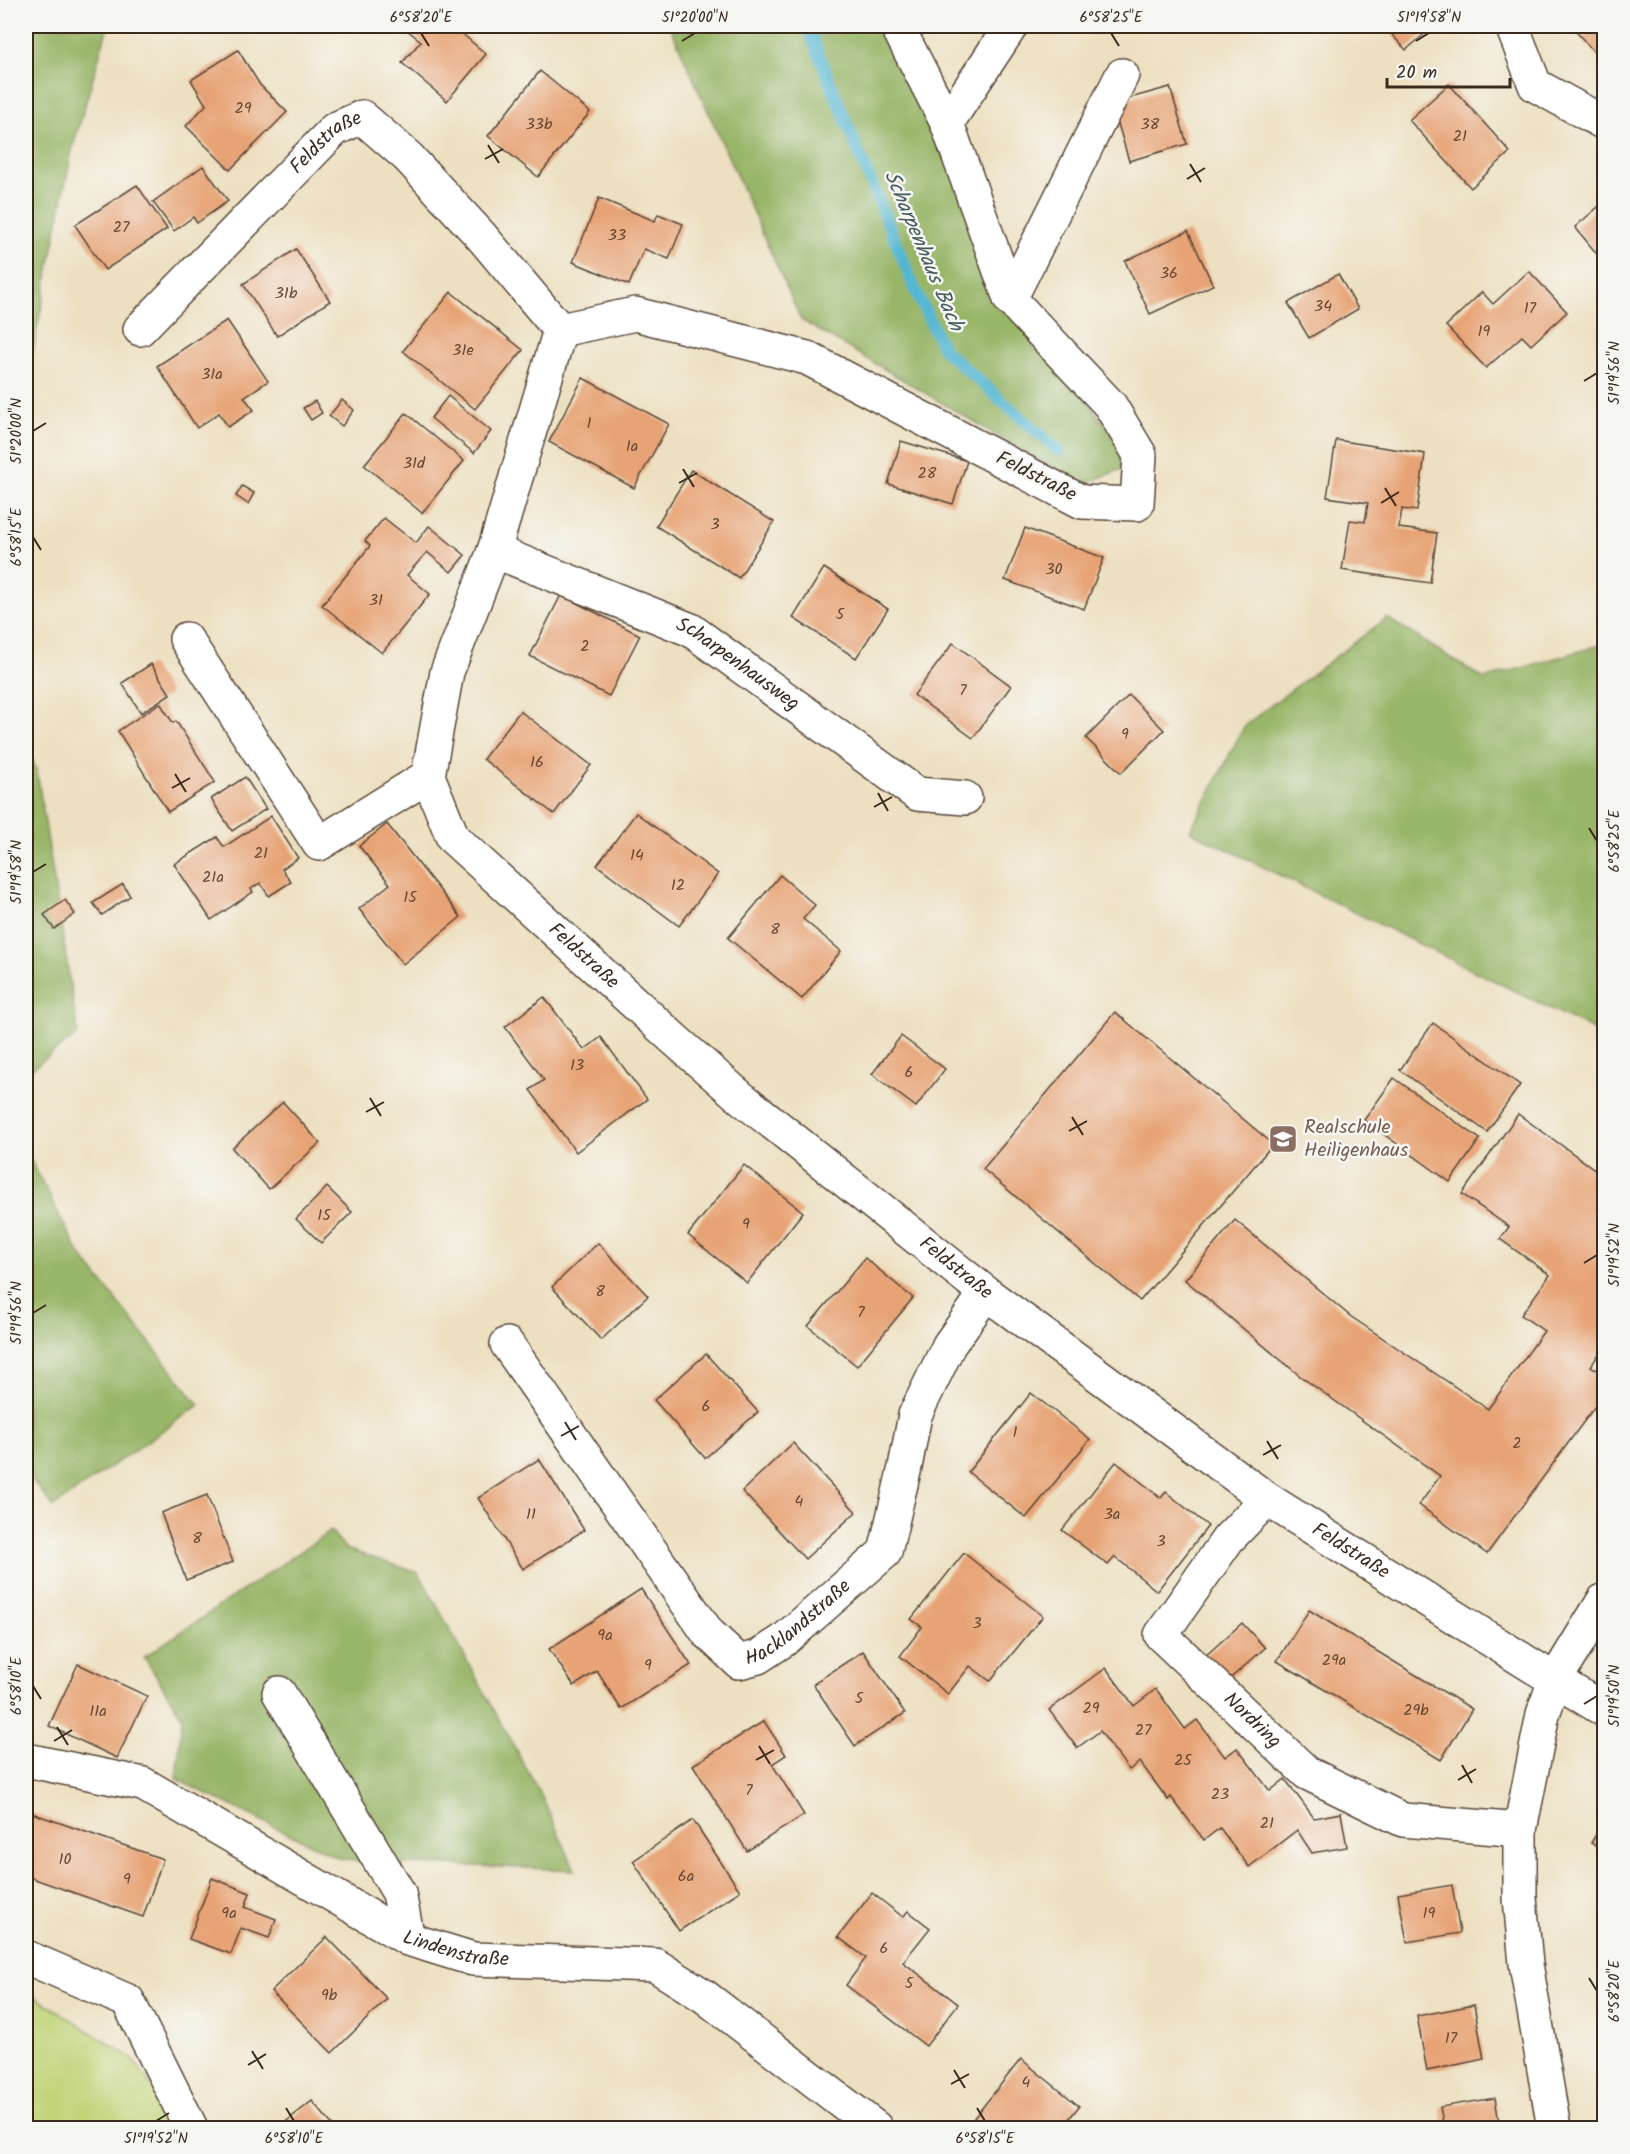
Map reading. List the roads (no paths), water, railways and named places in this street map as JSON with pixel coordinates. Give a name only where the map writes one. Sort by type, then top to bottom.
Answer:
[{"type":"street","name":"Feldstraße","points":[[140,329],[335,129],[362,117],[423,173],[482,237],[560,330],[636,314],[807,358],[1082,502],[1137,504],[1140,455],[1110,405],[1010,299],[947,123],[897,26]]},
{"type":"street","points":[[947,123],[1011,26]]},
{"type":"street","points":[[1512,26],[1535,85],[1605,123]]},
{"type":"street","points":[[1010,299],[1122,75]]},
{"type":"street","points":[[186,639],[319,844],[428,776],[447,672],[494,551],[560,330]]},
{"type":"street","name":"Scharpenhausweg","points":[[494,551],[691,630],[917,794],[965,798]]},
{"type":"street","name":"Feldstraße","points":[[428,776],[453,838],[740,1096],[986,1293],[1267,1499],[1605,1710]]},
{"type":"street","name":"Hacklandstraße","points":[[507,1344],[708,1633],[739,1662],[758,1657],[783,1640],[885,1552],[915,1415],[949,1345],[986,1293]]},
{"type":"street","name":"Nordring","points":[[1267,1499],[1228,1539],[1161,1635],[1307,1773],[1403,1820],[1520,1830]]},
{"type":"street","points":[[1554,2128],[1526,1964],[1520,1898],[1520,1830],[1543,1714],[1555,1680],[1605,1600]]},
{"type":"street","points":[[279,1693],[399,1893],[408,1939]]},
{"type":"street","name":"Lindenstraße","points":[[26,1760],[143,1784],[408,1939],[473,1959],[655,1965],[704,1996],[876,2128]]},
{"type":"street","points":[[26,1957],[128,2001],[191,2128]]},
{"type":"waterway","name":"Scharpenhaus Bach","points":[[807,26],[916,292],[943,349],[1059,451]]},
{"type":"place","name":"Realschule Heiligenhaus","points":[[1283,1139]]}]
